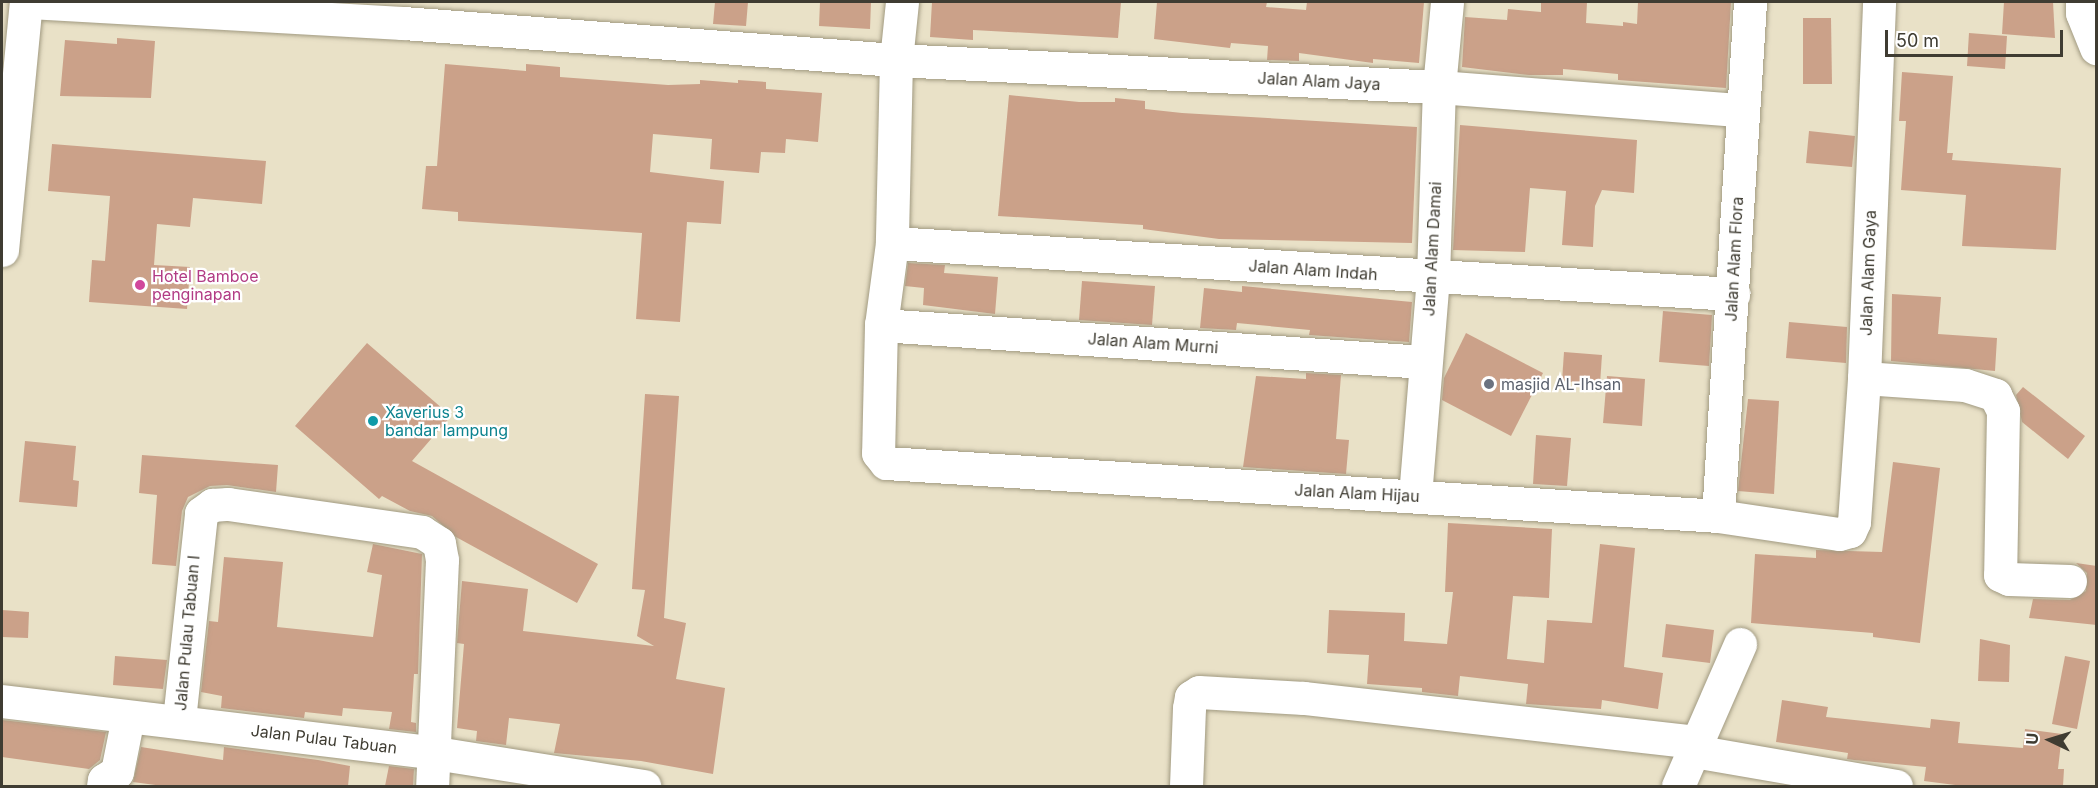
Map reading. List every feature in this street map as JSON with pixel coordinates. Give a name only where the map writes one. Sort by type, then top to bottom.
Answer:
[{"type":"street","name":"Jalan Alam Jaya","points":[[27,2],[404,12],[896,60],[1439,87],[1741,110]]},
{"type":"street","points":[[2,250],[27,2]]},
{"type":"street","points":[[881,325],[892,243],[896,60],[902,2]]},
{"type":"street","name":"Jalan Alam Damai","points":[[1415,496],[1424,362],[1433,277],[1439,87],[1447,2]]},
{"type":"street","name":"Jalan Alam Flora","points":[[1718,516],[1733,294],[1741,110],[1750,2]]},
{"type":"street","name":"Jalan Alam Gaya","points":[[1839,534],[1850,531],[1854,522],[1864,378],[1879,2]]},
{"type":"street","points":[[2082,2],[2082,13],[2097,48]]},
{"type":"street","name":"Jalan Alam Indah","points":[[892,243],[1733,294]]},
{"type":"street","name":"Jalan Alam Murni","points":[[881,325],[1424,362]]},
{"type":"street","name":"Jalan Alam Hijau","points":[[881,325],[878,453],[886,463],[904,466],[1718,516],[1839,534]]},
{"type":"street","points":[[1864,378],[1965,386],[1995,395],[2003,411],[1998,556],[2000,575],[2009,579],[2070,581]]},
{"type":"street","name":"Jalan Pulau Tabuan I","points":[[179,720],[201,513],[220,504],[422,532],[439,543],[442,580],[437,625],[435,753]]},
{"type":"street","points":[[1678,786],[1740,644]]},
{"type":"street","points":[[1186,786],[1191,697],[1199,692],[1304,698],[1696,747],[1896,786]]},
{"type":"street","name":"Jalan Pulau Tabuan","points":[[2,701],[128,717],[179,720],[435,753],[644,786]]},
{"type":"street","points":[[103,786],[104,780],[117,772],[128,717]]},
{"type":"street","points":[[432,786],[435,753]]},
{"type":"building","points":[[715,2],[748,2],[746,26],[713,24]]},
{"type":"building","points":[[820,2],[871,2],[870,29],[819,26]]},
{"type":"building","points":[[932,2],[1121,2],[1118,38],[973,30],[973,40],[930,37]]},
{"type":"building","points":[[1157,2],[1267,2],[1266,7],[1306,10],[1307,2],[1424,2],[1419,63],[1373,59],[1373,63],[1299,53],[1299,61],[1267,60],[1268,46],[1231,43],[1230,48],[1154,39]]},
{"type":"building","points":[[1541,2],[1587,2],[1586,23],[1623,26],[1623,22],[1637,24],[1638,2],[1731,2],[1726,88],[1618,80],[1618,74],[1563,69],[1563,75],[1529,75],[1462,67],[1465,17],[1507,20],[1508,9],[1541,12]]},
{"type":"building","points":[[2004,2],[2053,2],[2055,38],[2002,34]]},
{"type":"building","points":[[1803,18],[1831,18],[1832,84],[1803,84]]},
{"type":"building","points":[[1969,33],[2007,36],[2005,69],[1967,66]]},
{"type":"building","points":[[117,38],[155,41],[151,98],[60,96],[65,40],[117,44]]},
{"type":"building","points":[[445,64],[526,71],[526,64],[560,67],[560,77],[668,85],[700,84],[700,80],[738,83],[738,80],[766,82],[766,89],[822,93],[818,142],[786,139],[785,153],[761,152],[759,173],[710,169],[712,139],[653,134],[650,172],[724,181],[721,224],[687,222],[680,322],[636,319],[642,233],[458,221],[458,212],[422,209],[426,166],[437,166]]},
{"type":"building","points":[[1902,72],[1953,76],[1947,153],[1953,153],[1952,160],[2061,168],[2056,250],[1962,246],[1966,195],[1901,190],[1906,121],[1899,121]]},
{"type":"building","points":[[1009,95],[1079,102],[1115,102],[1115,98],[1145,101],[1145,109],[1182,113],[1417,127],[1412,243],[1219,239],[1143,229],[1143,225],[998,216]]},
{"type":"building","points":[[1460,125],[1637,140],[1634,193],[1602,190],[1595,206],[1593,247],[1562,245],[1566,191],[1530,188],[1525,252],[1453,250]]},
{"type":"building","points":[[1809,131],[1855,136],[1852,167],[1806,163]]},
{"type":"building","points":[[52,144],[266,161],[262,204],[193,198],[190,227],[157,224],[154,265],[190,267],[187,309],[89,302],[92,260],[105,261],[110,196],[48,191]]},
{"type":"building","points":[[908,263],[945,265],[944,273],[998,277],[995,314],[923,305],[924,288],[905,286]]},
{"type":"building","points":[[1082,281],[1155,286],[1152,325],[1079,320]]},
{"type":"building","points":[[1242,286],[1412,302],[1409,342],[1309,335],[1310,330],[1237,323],[1236,330],[1200,328],[1204,288],[1242,292]]},
{"type":"building","points":[[1892,294],[1941,297],[1938,334],[1997,338],[1995,371],[1891,361]]},
{"type":"building","points":[[1663,311],[1712,315],[1709,366],[1659,362]]},
{"type":"building","points":[[1789,322],[1847,327],[1846,363],[1786,358]]},
{"type":"building","name":"masjid AL-Ihsan","points":[[1466,333],[1543,373],[1511,436],[1442,400],[1444,378]]},
{"type":"building","points":[[367,343],[451,416],[412,461],[598,564],[577,603],[456,537],[432,516],[410,511],[382,496],[379,499],[295,426]]},
{"type":"building","points":[[1564,352],[1602,355],[1600,384],[1562,381]]},
{"type":"building","points":[[1306,373],[1341,375],[1336,439],[1349,440],[1346,474],[1243,467],[1256,376],[1306,379]]},
{"type":"building","points":[[1607,376],[1645,379],[1642,426],[1603,423]]},
{"type":"building","points":[[2023,387],[2085,436],[2068,459],[2022,422],[2016,395]]},
{"type":"building","points":[[645,394],[679,396],[664,618],[686,623],[676,679],[725,688],[713,774],[641,761],[554,753],[560,724],[509,718],[506,745],[476,741],[477,731],[457,728],[464,644],[457,643],[462,581],[528,589],[523,631],[654,646],[637,636],[645,590],[632,589]]},
{"type":"building","points":[[1748,399],[1779,401],[1774,494],[1738,491]]},
{"type":"building","points":[[1536,435],[1571,438],[1567,486],[1533,484]]},
{"type":"building","points":[[25,441],[76,446],[73,480],[79,481],[77,507],[19,502]]},
{"type":"building","points":[[142,455],[278,465],[276,492],[227,485],[210,486],[188,497],[182,511],[176,566],[152,564],[157,495],[139,493]]},
{"type":"building","points":[[1893,462],[1940,468],[1920,643],[1873,637],[1873,633],[1751,623],[1755,554],[1816,558],[1816,550],[1882,552]]},
{"type":"building","points":[[1448,523],[1552,529],[1549,598],[1513,596],[1507,659],[1544,663],[1547,620],[1592,623],[1600,544],[1635,548],[1624,667],[1663,673],[1658,709],[1602,700],[1601,709],[1526,704],[1528,684],[1460,676],[1458,696],[1422,692],[1422,688],[1367,684],[1369,655],[1327,653],[1329,610],[1405,613],[1404,641],[1447,644],[1453,592],[1445,592]]},
{"type":"building","points":[[373,544],[422,554],[418,674],[414,674],[411,722],[416,723],[416,732],[389,729],[392,712],[343,708],[342,716],[305,712],[304,718],[221,708],[222,696],[201,692],[209,621],[218,622],[224,557],[283,562],[277,627],[373,637],[382,575],[367,572]]},
{"type":"building","points":[[2076,563],[2097,566],[2097,625],[2029,618],[2033,599],[2070,600],[2086,591],[2087,573]]},
{"type":"building","points":[[2,610],[29,612],[28,638],[2,637]]},
{"type":"building","points":[[1666,624],[1714,630],[1710,663],[1662,657]]},
{"type":"building","points":[[1980,639],[2010,645],[2009,682],[1978,681]]},
{"type":"building","points":[[115,656],[167,660],[163,689],[113,685]]},
{"type":"building","points":[[2065,656],[2090,661],[2077,729],[2052,724]]},
{"type":"building","points":[[1782,700],[1828,707],[1826,717],[1930,728],[1931,719],[1960,722],[1958,743],[2023,748],[2025,729],[2062,734],[2058,769],[2064,769],[2063,786],[1963,786],[1924,781],[1926,767],[1847,759],[1848,753],[1776,742]]},
{"type":"building","points":[[2,720],[106,732],[100,760],[89,769],[2,757]]},
{"type":"building","points":[[141,747],[223,760],[224,747],[350,766],[348,786],[163,786],[133,782]]},
{"type":"building","points":[[389,766],[414,769],[413,786],[385,786]]},
{"type":"place","name":"Hotel Bamboe penginapan","points":[[140,285]]},
{"type":"place","name":"masjid AL-Ihsan","points":[[1489,384]]},
{"type":"place","name":"Xaverius 3 bandar lampung","points":[[373,421]]}]
